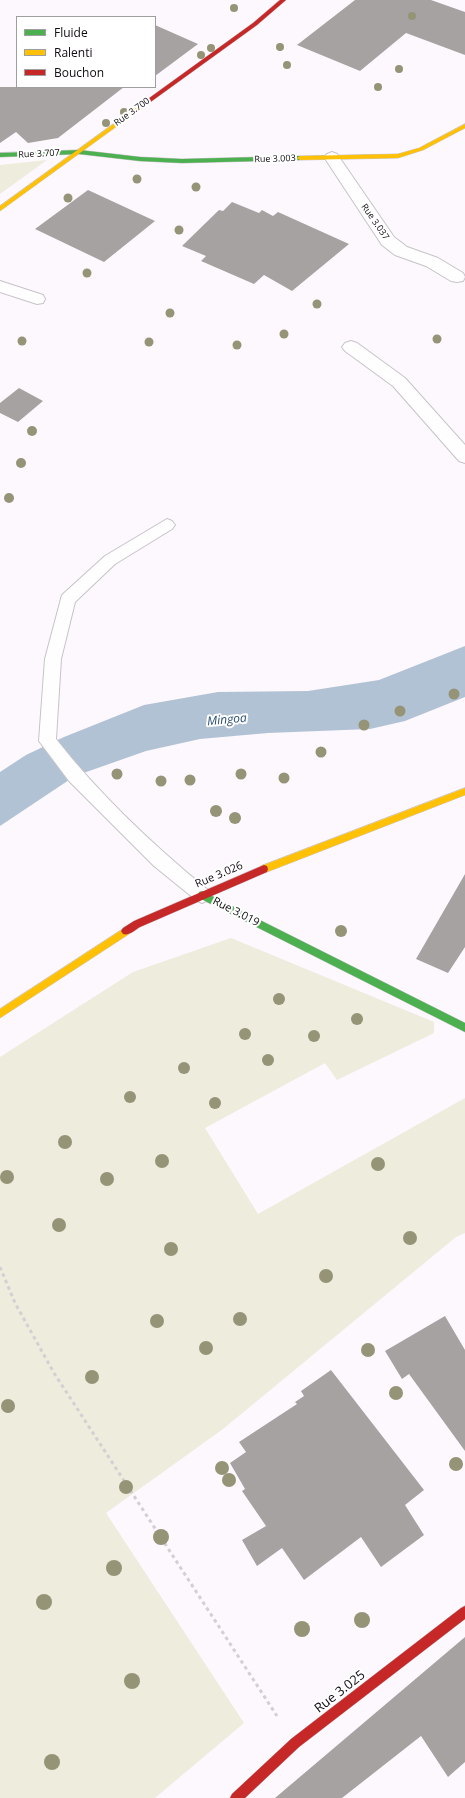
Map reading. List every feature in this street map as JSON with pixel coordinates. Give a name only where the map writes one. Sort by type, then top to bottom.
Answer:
[{"type":"street","name":"Rue 3.700","points":[[0,209],[255,24],[283,0]]},
{"type":"street","name":"Rue 3.003","points":[[79,152],[140,159],[182,161],[398,156],[421,149],[465,126]]},
{"type":"street","name":"Rue 3.707","points":[[0,155],[79,152]]},
{"type":"street","name":"Rue 3.037","points":[[332,157],[388,241],[401,251],[432,262],[457,277]]},
{"type":"street","points":[[0,286],[37,299]]},
{"type":"street","points":[[351,347],[400,382],[465,457]]},
{"type":"street","name":"Rue 3.026","points":[[0,1014],[137,924],[202,895],[465,791]]},
{"type":"street","name":"Rue 3.019","points":[[202,895],[465,1028]]},
{"type":"street","name":"Rue 3.025","points":[[236,1798],[295,1743],[465,1612]]},
{"type":"lane","name":"Rue 3.019","points":[[167,525],[110,560],[68,599],[53,659],[47,741],[75,776],[160,861],[202,895]]},
{"type":"path","points":[[0,1267],[15,1303],[54,1373],[295,1743]]},
{"type":"shaded area","points":[[47,160],[0,194],[0,165]]},
{"type":"shaded area","points":[[231,938],[434,1022],[434,1033],[337,1080],[325,1063],[205,1128],[258,1214],[465,1098],[465,1233],[456,1237],[223,1429],[106,1513],[244,1723],[155,1798],[0,1798],[0,1057],[133,972]]},
{"type":"water","name":"Mingoa","points":[[465,646],[465,697],[405,721],[370,729],[268,733],[200,739],[146,751],[75,776],[0,826],[0,772],[26,755],[64,737],[144,705],[218,692],[308,691],[379,680]]},
{"type":"building","points":[[355,0],[431,0],[465,12],[465,55],[406,33],[360,71],[297,45]]},
{"type":"building","points":[[156,25],[198,44],[156,75]]},
{"type":"building","points":[[0,87],[123,88],[58,138],[28,143],[16,132],[0,143]]},
{"type":"building","points":[[88,190],[155,221],[104,262],[35,229]]},
{"type":"building","points":[[232,202],[259,213],[262,210],[273,216],[278,212],[349,244],[292,291],[264,275],[254,284],[201,261],[206,256],[182,246],[219,210],[223,211]]},
{"type":"building","points":[[19,388],[43,401],[18,422],[0,413],[0,403]]},
{"type":"building","points":[[465,874],[465,947],[448,973],[416,959]]},
{"type":"building","points":[[445,1316],[465,1350],[465,1451],[409,1374],[402,1379],[385,1351]]},
{"type":"building","points":[[331,1370],[424,1490],[405,1505],[424,1535],[381,1567],[361,1537],[304,1580],[282,1548],[257,1566],[242,1540],[266,1526],[242,1491],[245,1489],[230,1463],[246,1452],[239,1442],[297,1404],[295,1402],[304,1396],[301,1391]]},
{"type":"building","points":[[465,1637],[465,1762],[448,1777],[421,1736],[342,1798],[275,1798]]},
{"type":"traffic: fast","points":[[0,155],[79,152],[140,159],[182,161],[300,158]]},
{"type":"traffic: fast","points":[[202,895],[465,1028]]},
{"type":"traffic: slow","points":[[0,209],[143,105]]},
{"type":"traffic: slow","points":[[300,158],[398,156],[421,149],[465,126]]},
{"type":"traffic: slow","points":[[264,869],[465,791]]},
{"type":"traffic: slow","points":[[0,1014],[126,931]]},
{"type":"traffic: jam","points":[[143,105],[255,24],[283,0]]},
{"type":"traffic: jam","points":[[126,931],[137,924],[264,869]]},
{"type":"traffic: jam","points":[[236,1798],[295,1743],[465,1612]]}]
